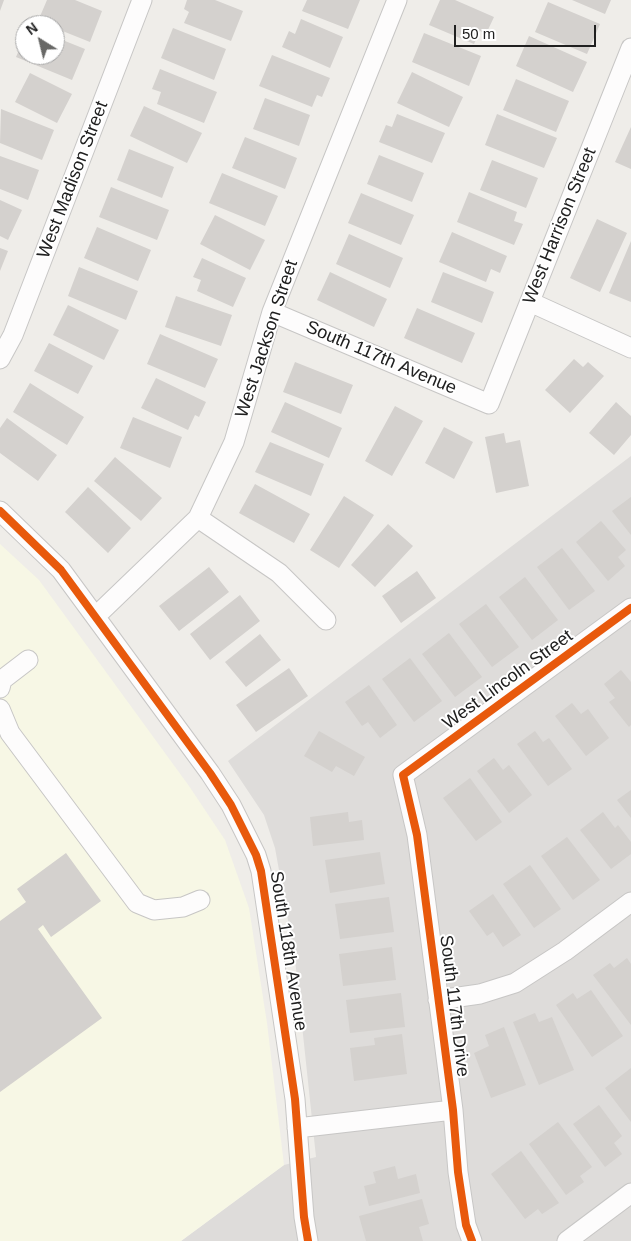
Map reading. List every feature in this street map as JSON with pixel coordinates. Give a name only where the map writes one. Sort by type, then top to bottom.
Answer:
[{"type":"street","name":"West Madison Street","points":[[0,359],[7,331],[142,0]]},
{"type":"street","name":"West Jackson Street","points":[[96,616],[198,518],[234,442],[272,312],[398,0]]},
{"type":"street","name":"West Harrison Street","points":[[489,404],[630,56]]},
{"type":"street","points":[[530,302],[631,348]]},
{"type":"street","name":"South 117th Avenue","points":[[272,312],[489,404]]},
{"type":"street","name":"South 118th Avenue","points":[[0,511],[61,570],[96,616],[226,797],[256,855],[263,881],[295,1099],[304,1217],[308,1241]]},
{"type":"street","points":[[198,518],[278,574],[326,620]]},
{"type":"street","name":"West Lincoln Street","points":[[403,775],[631,608]]},
{"type":"street","points":[[0,688],[2,680],[28,660]]},
{"type":"street","points":[[0,709],[10,733],[137,904],[154,910],[183,907],[200,900]]},
{"type":"street","name":"South 117th Drive","points":[[403,775],[417,834],[453,1110],[458,1172],[466,1225],[472,1241]]},
{"type":"street","points":[[438,1000],[480,994],[515,983],[565,951],[631,902]]},
{"type":"street","points":[[297,1128],[453,1110]]},
{"type":"street","points":[[567,1241],[631,1193]]},
{"type":"shaded area","points":[[631,456],[631,1241],[181,1241],[284,1165],[316,1157],[295,959],[275,848],[264,815],[228,761]]},
{"type":"shaded area","points":[[0,544],[39,580],[189,786],[225,840],[249,908],[267,1023],[284,1165],[181,1241],[0,1241]]},
{"type":"building","points":[[0,0],[4,0],[0,11]]},
{"type":"building","points":[[47,0],[75,0],[102,11],[90,42],[65,32],[65,15],[41,15]]},
{"type":"building","points":[[187,0],[215,0],[243,11],[231,41],[184,23],[189,12],[184,9]]},
{"type":"building","points":[[307,0],[360,0],[348,29],[302,11]]},
{"type":"building","points":[[440,0],[455,0],[494,17],[486,34],[480,31],[474,44],[429,25]]},
{"type":"building","points":[[572,0],[611,0],[605,14]]},
{"type":"building","points":[[548,2],[600,24],[587,54],[535,32]]},
{"type":"building","points":[[301,19],[343,37],[330,68],[282,47],[289,31],[295,34]]},
{"type":"building","points":[[173,28],[226,49],[214,80],[161,58]]},
{"type":"building","points":[[424,33],[481,56],[469,86],[412,62]]},
{"type":"building","points":[[529,36],[587,62],[573,92],[516,66]]},
{"type":"building","points":[[65,41],[85,49],[72,80],[35,65],[65,65]]},
{"type":"building","points":[[272,55],[330,78],[322,97],[317,95],[312,107],[259,86]]},
{"type":"building","points":[[160,69],[217,92],[204,123],[157,104],[161,92],[152,89]]},
{"type":"building","points":[[412,72],[463,97],[449,127],[397,103]]},
{"type":"building","points":[[30,73],[72,94],[57,123],[15,102]]},
{"type":"building","points":[[516,79],[569,101],[556,132],[503,110]]},
{"type":"building","points":[[265,98],[310,115],[299,146],[253,129]]},
{"type":"building","points":[[144,106],[202,133],[187,163],[130,136]]},
{"type":"building","points":[[1,109],[54,130],[42,160],[0,143]]},
{"type":"building","points":[[397,114],[445,133],[432,163],[379,142],[386,125],[392,127]]},
{"type":"building","points":[[497,114],[557,138],[544,168],[485,145]]},
{"type":"building","points":[[631,127],[631,169],[615,162]]},
{"type":"building","points":[[245,137],[297,158],[285,189],[232,168]]},
{"type":"building","points":[[129,149],[174,167],[162,198],[117,180]]},
{"type":"building","points":[[379,155],[424,173],[412,202],[367,184]]},
{"type":"building","points":[[0,156],[39,170],[28,200],[0,189]]},
{"type":"building","points":[[492,160],[538,178],[526,208],[480,190]]},
{"type":"building","points":[[222,173],[278,196],[265,226],[209,203]]},
{"type":"building","points":[[111,187],[169,210],[157,240],[99,217]]},
{"type":"building","points":[[469,192],[517,212],[514,221],[523,224],[514,245],[457,222]]},
{"type":"building","points":[[361,193],[414,215],[401,245],[348,223]]},
{"type":"building","points":[[0,200],[22,210],[8,240],[0,236]]},
{"type":"building","points":[[215,215],[265,240],[250,270],[200,244]]},
{"type":"building","points":[[597,219],[627,233],[600,292],[570,278]]},
{"type":"building","points":[[97,227],[151,250],[138,281],[84,258]]},
{"type":"building","points":[[452,232],[507,256],[500,273],[491,269],[486,282],[439,262]]},
{"type":"building","points":[[349,234],[403,258],[390,288],[336,264]]},
{"type":"building","points":[[631,241],[631,302],[609,293]]},
{"type":"building","points":[[0,248],[8,251],[0,271]]},
{"type":"building","points":[[202,258],[246,278],[233,307],[197,291],[201,280],[193,277]]},
{"type":"building","points":[[79,267],[138,291],[126,320],[68,296]]},
{"type":"building","points":[[330,272],[387,299],[374,327],[317,300]]},
{"type":"building","points":[[443,272],[494,292],[482,323],[431,302]]},
{"type":"building","points":[[176,296],[232,315],[221,346],[165,327]]},
{"type":"building","points":[[68,305],[119,330],[104,360],[53,335]]},
{"type":"building","points":[[417,308],[475,333],[462,363],[404,338]]},
{"type":"building","points":[[160,334],[218,359],[205,388],[147,364]]},
{"type":"building","points":[[49,343],[93,366],[78,394],[34,371]]},
{"type":"building","points":[[574,359],[583,367],[588,362],[604,376],[570,413],[545,390]]},
{"type":"building","points":[[295,362],[353,385],[341,414],[283,392]]},
{"type":"building","points":[[156,378],[206,402],[199,417],[195,415],[188,430],[141,408]]},
{"type":"building","points":[[30,383],[84,417],[67,445],[13,412]]},
{"type":"building","points":[[285,402],[342,428],[329,458],[271,432]]},
{"type":"building","points":[[616,402],[631,416],[631,435],[614,455],[589,433]]},
{"type":"building","points":[[395,406],[423,421],[392,476],[365,461]]},
{"type":"building","points":[[133,417],[182,437],[170,468],[120,448]]},
{"type":"building","points":[[7,418],[57,455],[38,481],[0,453],[0,428]]},
{"type":"building","points":[[444,427],[473,442],[454,479],[425,463]]},
{"type":"building","points":[[504,433],[506,443],[520,440],[529,486],[496,493],[485,437]]},
{"type":"building","points":[[270,442],[324,464],[311,496],[255,472]]},
{"type":"building","points":[[115,457],[162,498],[141,521],[94,481]]},
{"type":"building","points":[[255,484],[310,514],[294,543],[239,513]]},
{"type":"building","points":[[88,487],[131,528],[108,553],[65,512]]},
{"type":"building","points":[[344,496],[374,515],[339,568],[310,550]]},
{"type":"building","points":[[631,497],[631,535],[612,511]]},
{"type":"building","points":[[601,521],[626,550],[618,557],[625,566],[608,581],[576,542]]},
{"type":"building","points":[[388,524],[413,546],[375,587],[351,565]]},
{"type":"building","points":[[562,548],[595,591],[569,610],[537,567]]},
{"type":"building","points":[[209,567],[229,592],[179,631],[159,606]]},
{"type":"building","points":[[417,571],[436,598],[401,623],[382,596]]},
{"type":"building","points":[[525,577],[558,620],[532,640],[499,597]]},
{"type":"building","points":[[240,595],[260,621],[210,660],[190,634]]},
{"type":"building","points":[[486,604],[519,647],[492,667],[459,624]]},
{"type":"building","points":[[449,633],[482,677],[455,697],[422,654]]},
{"type":"building","points":[[260,634],[281,660],[246,687],[225,662]]},
{"type":"building","points":[[410,658],[442,701],[414,722],[382,679]]},
{"type":"building","points":[[289,668],[308,696],[256,732],[236,705]]},
{"type":"building","points":[[621,670],[631,682],[631,725],[629,727],[609,702],[615,698],[604,684]]},
{"type":"building","points":[[369,685],[397,725],[380,738],[368,722],[362,726],[345,702]]},
{"type":"building","points":[[572,703],[581,714],[588,709],[609,738],[586,756],[555,716]]},
{"type":"building","points":[[319,731],[365,757],[354,776],[336,766],[332,772],[304,756]]},
{"type":"building","points":[[535,731],[543,742],[549,738],[572,769],[548,786],[517,744]]},
{"type":"building","points":[[494,758],[503,770],[509,765],[532,795],[509,813],[477,771]]},
{"type":"building","points":[[470,778],[502,822],[476,841],[443,798]]},
{"type":"building","points":[[631,790],[631,818],[617,800]]},
{"type":"building","points":[[348,812],[349,822],[362,820],[364,840],[313,846],[310,817]]},
{"type":"building","points":[[603,812],[615,828],[618,825],[631,842],[631,854],[611,869],[580,830]]},
{"type":"building","points":[[567,837],[600,880],[573,900],[541,856]]},
{"type":"building","points":[[380,852],[385,884],[330,893],[325,860]]},
{"type":"building","points":[[66,853],[101,901],[51,937],[43,925],[38,929],[102,1018],[0,1092],[0,921],[26,902],[17,889]]},
{"type":"building","points":[[530,865],[561,909],[534,928],[503,884]]},
{"type":"building","points":[[493,894],[521,935],[503,947],[493,932],[487,936],[469,911]]},
{"type":"building","points":[[389,897],[394,932],[340,939],[335,904]]},
{"type":"building","points":[[392,947],[396,980],[343,986],[339,954]]},
{"type":"building","points":[[627,958],[631,964],[631,1025],[593,975],[610,963],[614,968]]},
{"type":"building","points":[[591,990],[623,1036],[592,1057],[556,1005],[573,993],[577,999]]},
{"type":"building","points":[[401,993],[405,1027],[350,1033],[346,1000]]},
{"type":"building","points":[[535,1013],[539,1022],[552,1017],[574,1070],[539,1085],[513,1022]]},
{"type":"building","points":[[504,1027],[526,1085],[491,1098],[474,1053],[489,1046],[485,1035]]},
{"type":"building","points":[[402,1034],[407,1074],[354,1081],[350,1048],[375,1045],[374,1038]]},
{"type":"building","points":[[631,1068],[631,1122],[605,1088]]},
{"type":"building","points":[[599,1105],[622,1136],[614,1143],[622,1154],[605,1167],[573,1124]]},
{"type":"building","points":[[558,1122],[592,1167],[580,1176],[584,1182],[566,1195],[529,1144]]},
{"type":"building","points":[[521,1151],[559,1203],[542,1214],[538,1209],[525,1219],[491,1174]]},
{"type":"building","points":[[395,1166],[398,1179],[416,1174],[420,1193],[369,1206],[364,1186],[376,1183],[373,1172]]},
{"type":"building","points":[[422,1199],[429,1224],[419,1227],[423,1241],[366,1241],[359,1216]]},
{"type":"cycle path","points":[[0,511],[61,570],[210,773],[231,805],[256,855],[261,871],[295,1099],[304,1217],[308,1241]]},
{"type":"cycle path","points":[[472,1241],[466,1225],[458,1172],[453,1110],[417,835],[403,775],[631,608]]}]
